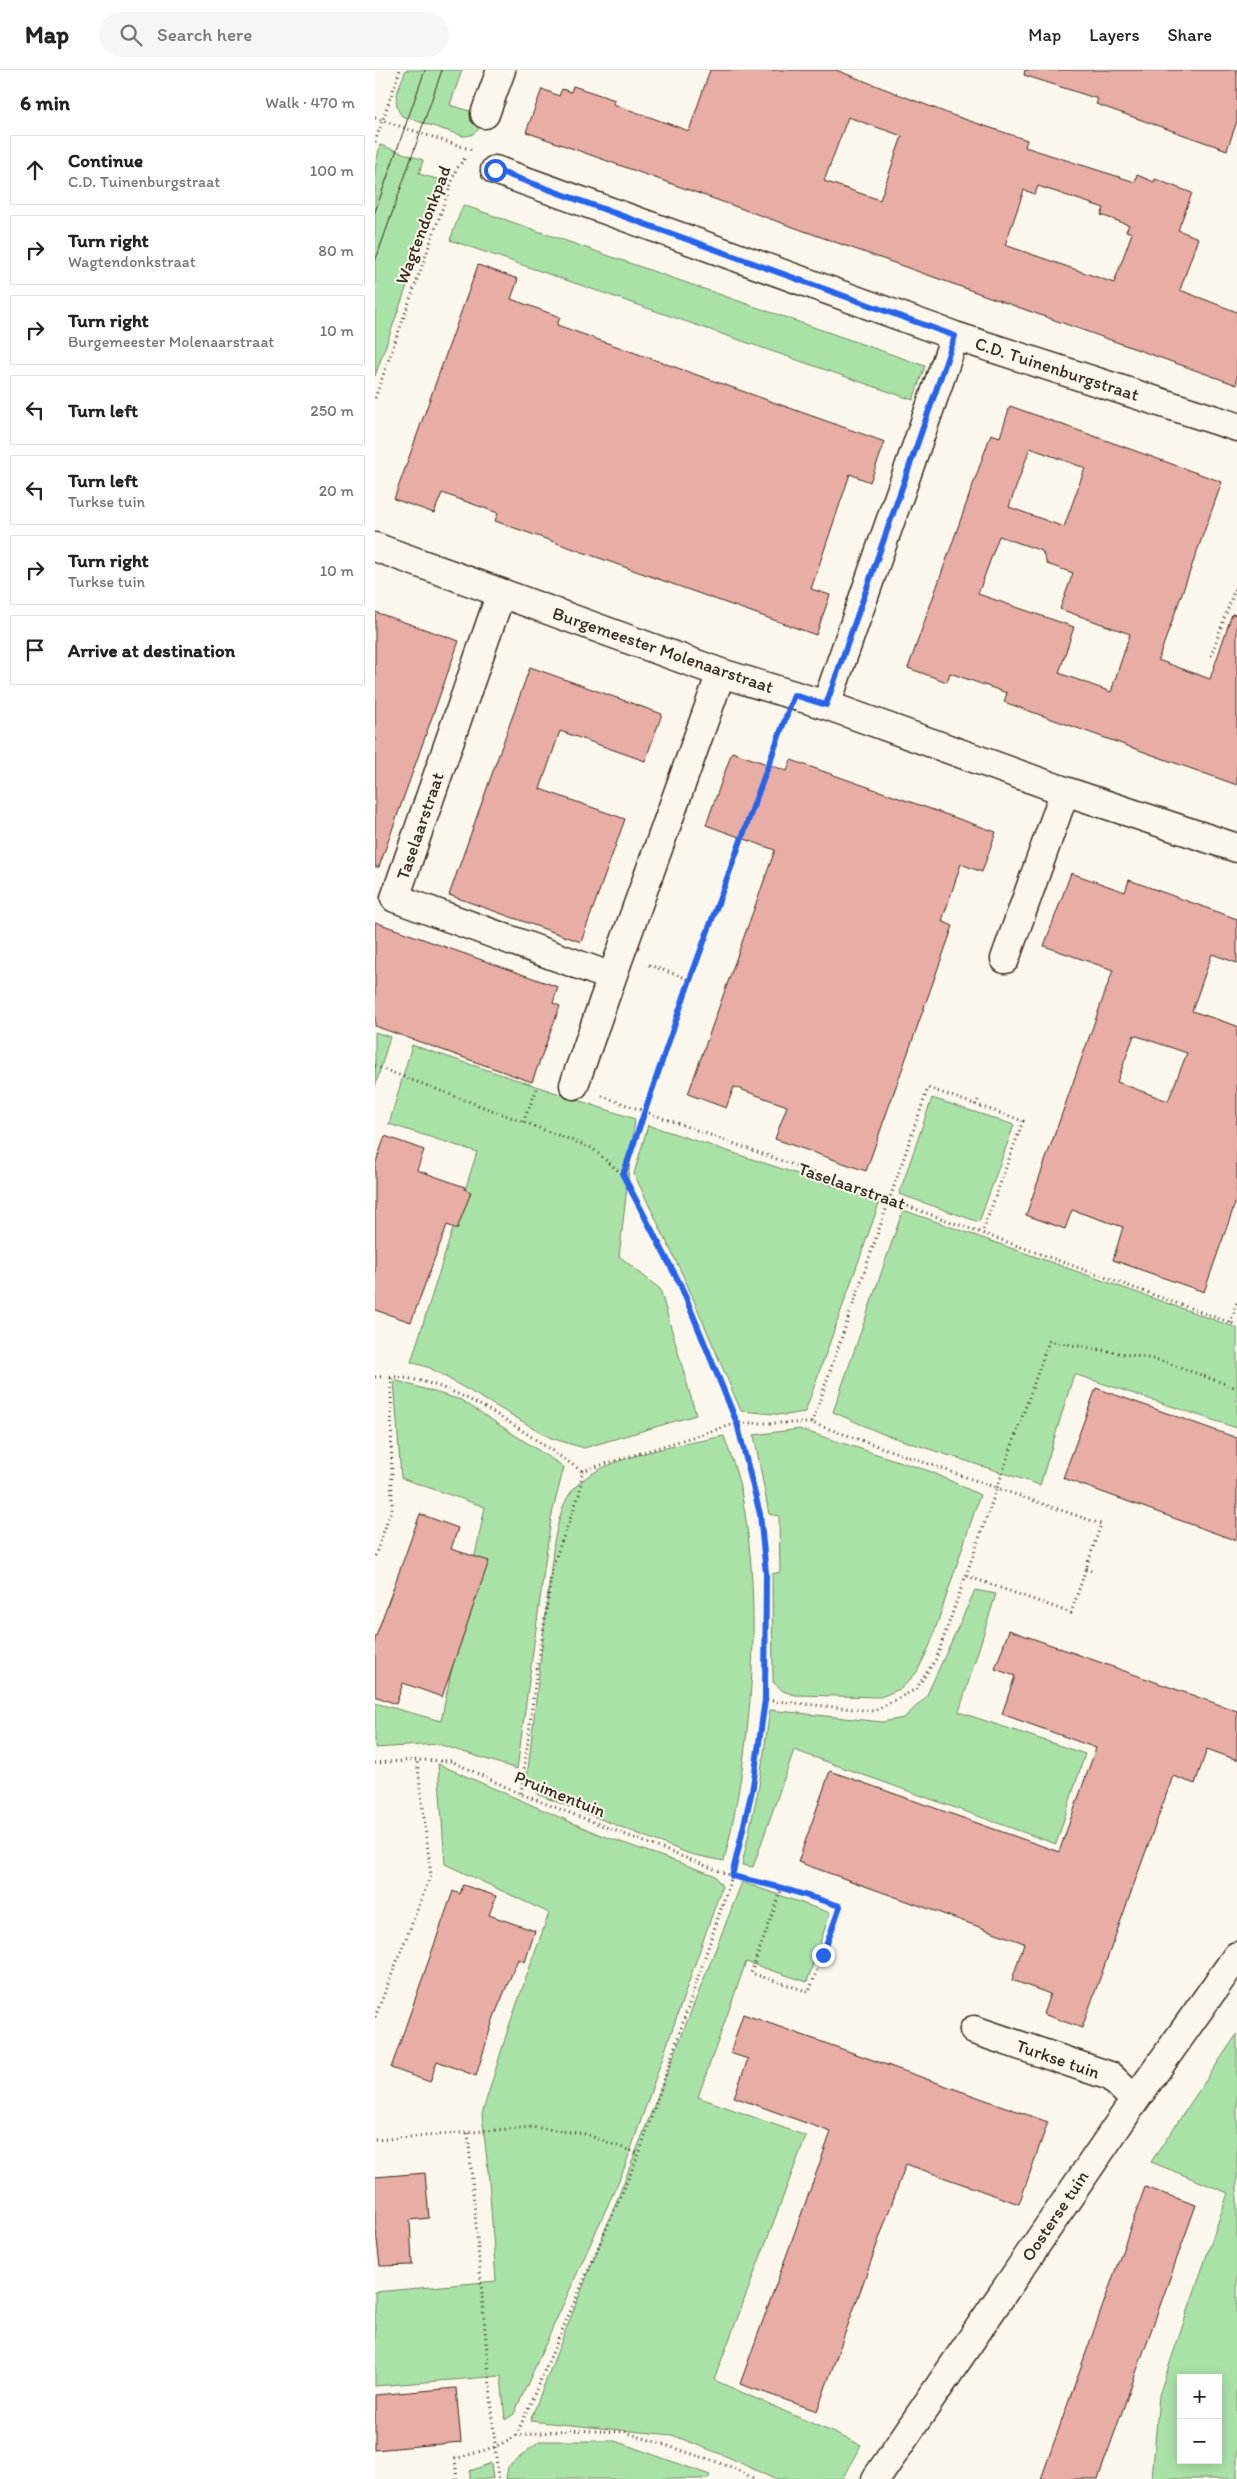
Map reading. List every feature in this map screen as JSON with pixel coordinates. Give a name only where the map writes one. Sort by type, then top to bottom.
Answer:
[{"type":"street","points":[[485,114],[501,70]]},
{"type":"street","name":"C.D. Tuinenburgstraat","points":[[495,170],[955,336],[1237,427]]},
{"type":"street","points":[[826,705],[955,336]]},
{"type":"street","name":"Burgemeester Molenaarstraat","points":[[375,548],[721,673],[826,705],[1065,791],[1237,848]]},
{"type":"street","name":"Taselaarstraat","points":[[501,592],[395,898],[616,966]]},
{"type":"street","points":[[574,1085],[721,673]]},
{"type":"street","points":[[1005,959],[1065,791]]},
{"type":"street","name":"Oosterse tuin","points":[[876,2479],[1135,2100],[1237,1956]]},
{"type":"street","name":"Turkse tuin","points":[[975,2030],[1110,2076],[1135,2100]]},
{"type":"path","points":[[375,142],[400,70]]},
{"type":"path","points":[[375,118],[472,150],[487,159],[495,170]]},
{"type":"path","name":"Wagtendonkpad","points":[[375,398],[456,170],[472,150]]},
{"type":"path","points":[[1211,656],[1237,583]]},
{"type":"path","points":[[623,1175],[794,695]]},
{"type":"path","points":[[616,966],[691,980]]},
{"type":"path","points":[[375,1066],[592,1148],[623,1175],[681,1286],[737,1423],[760,1514],[766,1573],[765,1700],[753,1786],[732,1876],[639,2154],[516,2436]]},
{"type":"path","name":"Taselaarstraat","points":[[574,1085],[645,1113],[890,1199],[1237,1325]]},
{"type":"path","points":[[812,1423],[928,1088],[1023,1121],[982,1233]]},
{"type":"path","points":[[523,1122],[537,1089]]},
{"type":"path","points":[[975,1105],[978,1100]]},
{"type":"path","points":[[1230,1323],[1237,1302]]},
{"type":"path","points":[[765,1700],[874,1711],[916,1689],[936,1660],[1049,1341],[1159,1360],[1237,1388]]},
{"type":"path","points":[[375,1377],[391,1376],[436,1384],[469,1398],[582,1471]]},
{"type":"path","points":[[375,1556],[392,1508],[391,1376]]},
{"type":"path","points":[[582,1471],[737,1423],[812,1423],[1101,1524],[1071,1613],[967,1576]]},
{"type":"path","points":[[521,1794],[553,1564],[580,1492],[582,1471]]},
{"type":"path","points":[[1086,1568],[1091,1571]]},
{"type":"path","points":[[375,2017],[431,1875],[417,1760]]},
{"type":"path","name":"Pruimentuin","points":[[375,1763],[417,1760],[451,1761],[521,1794],[732,1876]]},
{"type":"path","points":[[732,1876],[782,1888],[840,1906],[809,1992],[751,1973],[782,1888]]},
{"type":"path","points":[[375,2140],[532,2127],[585,2134],[639,2154]]},
{"type":"path","points":[[468,2133],[498,2479]]},
{"type":"path","points":[[457,2479],[455,2459],[495,2447],[516,2436],[567,2430],[625,2432],[729,2466],[755,2479]]},
{"type":"green space","points":[[406,70],[462,70],[450,105],[473,112],[470,121],[479,124],[480,127],[473,134],[463,136],[402,116],[398,111],[396,99]]},
{"type":"green space","points":[[380,145],[423,160],[419,174],[444,181],[375,376],[375,169]]},
{"type":"green space","points":[[463,205],[925,366],[913,400],[450,240]]},
{"type":"green space","points":[[375,1032],[390,1037],[375,1087]]},
{"type":"green space","points":[[412,1045],[635,1119],[619,1256],[660,1289],[696,1415],[584,1448],[551,1438],[430,1368],[411,1362],[477,1152],[389,1124]]},
{"type":"green space","points":[[932,1098],[1014,1125],[979,1222],[899,1194]]},
{"type":"green space","points":[[648,1125],[880,1201],[805,1412],[786,1415],[741,1411],[686,1282],[634,1174]]},
{"type":"green space","points":[[903,1210],[1237,1328],[1237,1428],[1074,1374],[1040,1485],[883,1434],[833,1412]]},
{"type":"green space","points":[[394,1380],[461,1400],[564,1467],[551,1518],[517,1769],[438,1744],[375,1748],[375,1703],[441,1721],[485,1507],[401,1478]]},
{"type":"green space","points":[[799,1429],[932,1472],[980,1495],[930,1645],[917,1672],[902,1688],[881,1697],[795,1695],[783,1691],[773,1682],[772,1574],[780,1572],[779,1516],[769,1514],[754,1435]]},
{"type":"green space","points":[[724,1436],[741,1491],[748,1535],[752,1581],[753,1629],[748,1724],[734,1817],[724,1861],[690,1854],[539,1795],[527,1778],[554,1542],[561,1512],[567,1498],[576,1486],[589,1475],[606,1466],[646,1453]]},
{"type":"green space","points":[[975,1590],[996,1594],[959,1712],[1085,1754],[1056,1844],[794,1750],[753,1867],[742,1865],[759,1786],[770,1710],[882,1722],[904,1718],[926,1697]]},
{"type":"green space","points":[[438,1764],[598,1834],[714,1875],[722,1886],[624,2169],[514,2414],[505,2420],[501,2376],[375,2386],[375,2292],[496,2281],[482,2114],[509,2026],[549,1913],[445,1864]]},
{"type":"green space","points":[[742,1882],[830,1913],[807,1982],[746,1962],[698,2097],[806,2136],[714,2380],[861,2445],[842,2479],[774,2479],[728,2457],[672,2435],[530,2421]]},
{"type":"green space","points":[[1237,2034],[1237,2479],[1152,2479],[1159,2395],[1228,2193],[1151,2162]]},
{"type":"green space","points":[[539,2441],[615,2441],[710,2475],[708,2479],[506,2479],[508,2467]]},
{"type":"green space","points":[[491,2463],[493,2479],[470,2479],[470,2471]]},
{"type":"building","points":[[710,70],[836,70],[952,115],[1027,140],[1025,147],[1135,182],[1137,175],[1154,182],[1155,179],[1192,193],[1178,230],[1198,238],[1180,290],[1237,312],[1237,385],[526,132],[542,89],[559,96],[562,89],[571,92],[573,86],[615,100],[613,104],[689,131]],"holes":[[[848,117],[902,136],[880,200],[824,181]],[[1038,186],[1104,208],[1101,215],[1129,225],[1126,231],[1132,233],[1114,283],[1005,245],[1024,190],[1035,194]]]},
{"type":"building","points":[[1025,70],[1237,70],[1237,121],[1227,150],[1096,104],[1098,99],[1024,75]]},
{"type":"building","points":[[478,265],[518,279],[511,299],[560,317],[557,325],[885,442],[870,482],[850,474],[811,589],[830,595],[816,635],[495,521],[498,513],[442,493],[434,513],[394,499]]},
{"type":"building","points":[[1010,406],[1222,482],[1158,660],[1210,679],[1232,614],[1237,615],[1237,785],[1004,702],[1007,693],[950,673],[947,682],[908,668],[991,434],[1000,437]],"holes":[[[1030,448],[1085,468],[1064,527],[1009,507]],[[999,536],[1042,551],[1047,564],[1073,573],[1060,609],[1130,634],[1111,692],[1059,673],[1074,627],[978,594]]]},
{"type":"building","points":[[375,612],[459,641],[379,867],[375,867]]},
{"type":"building","points":[[530,667],[662,714],[645,761],[560,731],[540,789],[625,819],[581,942],[449,895]]},
{"type":"building","points":[[732,752],[787,771],[791,760],[996,832],[982,872],[961,864],[942,921],[953,926],[866,1171],[775,1139],[787,1106],[734,1087],[726,1108],[688,1094],[775,850],[706,825]]},
{"type":"building","points":[[1071,873],[1125,892],[1129,880],[1237,919],[1237,963],[1212,954],[1192,1011],[1237,1026],[1237,1198],[1204,1292],[1113,1260],[1123,1227],[1072,1210],[1065,1229],[1026,1215],[1113,970],[1044,946]],"holes":[[[1134,1035],[1187,1053],[1168,1101],[1117,1082]]]},
{"type":"building","points":[[375,922],[558,987],[553,1003],[560,1006],[532,1082],[375,1026]]},
{"type":"building","points":[[385,1136],[424,1150],[417,1170],[465,1187],[464,1189],[471,1192],[457,1229],[447,1225],[411,1322],[375,1310],[375,1165]]},
{"type":"building","points":[[1096,1388],[1237,1438],[1237,1541],[1063,1478]]},
{"type":"building","points":[[420,1514],[458,1528],[451,1549],[489,1561],[442,1697],[403,1683],[396,1704],[375,1696],[375,1639]]},
{"type":"building","points":[[1009,1630],[1237,1711],[1237,1760],[1207,1749],[1195,1784],[1173,1776],[1082,2028],[1043,2014],[1050,1994],[1012,1980],[1024,1943],[798,1862],[830,1771],[1059,1852],[1096,1748],[1002,1714],[1015,1676],[995,1669]]},
{"type":"building","points":[[463,1885],[496,1896],[489,1915],[535,1931],[525,1962],[518,1959],[494,2017],[476,2076],[437,2061],[430,2082],[391,2068],[453,1891],[460,1894]]},
{"type":"building","points":[[743,2014],[1048,2122],[1019,2204],[906,2164],[817,2411],[740,2384],[831,2132],[734,2097],[748,2059],[730,2053]]},
{"type":"building","points":[[425,2173],[429,2218],[410,2220],[412,2265],[380,2266],[375,2222],[375,2177]]},
{"type":"building","points":[[1145,2187],[1196,2205],[1098,2479],[1041,2479]]},
{"type":"building","points":[[456,2388],[461,2442],[375,2450],[375,2395]]},
{"type":"tram line","points":[[375,212],[425,70]]},
{"type":"tram line","points":[[375,262],[442,70]]},
{"type":"route","points":[[495,170],[955,336],[826,705],[794,695],[687,988],[684,1002],[623,1175],[681,1286],[737,1423],[760,1514],[766,1573],[765,1700],[753,1786],[732,1876],[782,1888],[840,1906],[823,1955]]}]
